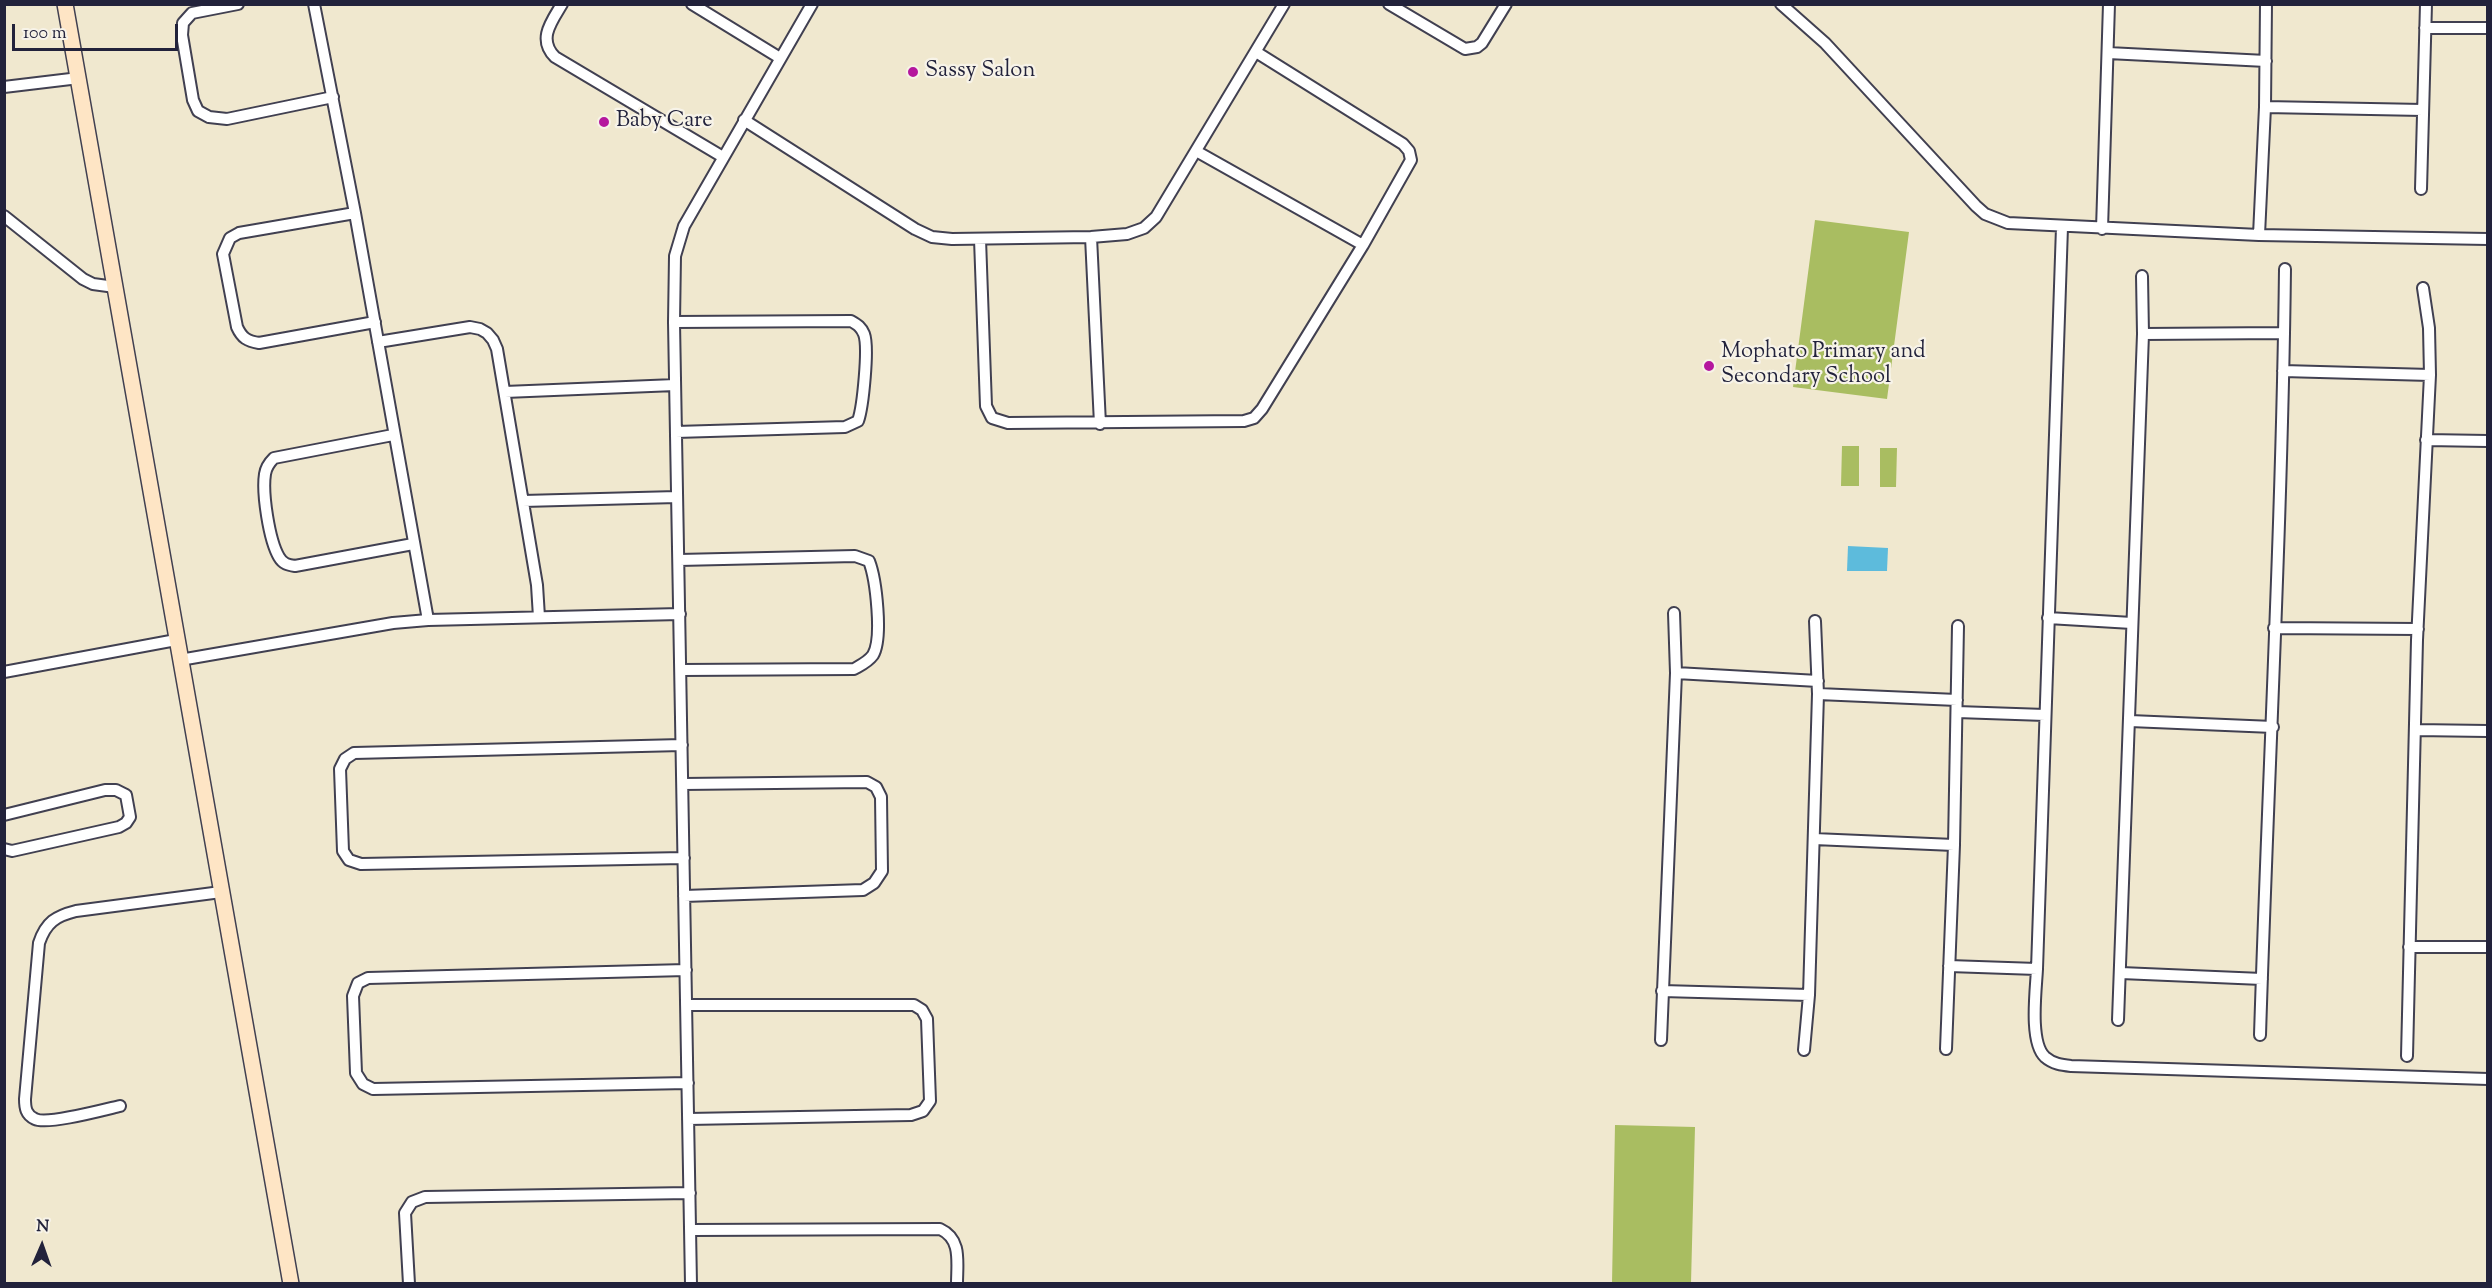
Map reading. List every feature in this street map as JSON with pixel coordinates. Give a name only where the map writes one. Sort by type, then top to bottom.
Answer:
[{"type":"street","points":[[65,4],[291,1284]]},
{"type":"street","points":[[238,4],[192,13],[183,23],[182,34],[191,89],[198,111],[215,119],[227,119],[333,98]]},
{"type":"street","points":[[315,4],[428,620]]},
{"type":"street","points":[[562,4],[546,32],[547,46],[555,57],[723,157]]},
{"type":"street","points":[[692,4],[780,58]]},
{"type":"street","points":[[691,1284],[681,614],[674,322],[675,256],[684,226],[812,4]]},
{"type":"street","points":[[1389,4],[1465,49],[1478,47],[1482,43],[1506,4]]},
{"type":"street","points":[[1780,4],[1825,43],[1985,214],[2008,223],[2259,235],[2487,239]]},
{"type":"street","points":[[2102,229],[2109,4]]},
{"type":"street","points":[[2259,235],[2265,106],[2266,4]]},
{"type":"street","points":[[2421,189],[2426,4]]},
{"type":"street","points":[[744,120],[915,229],[932,237],[980,239],[1127,234],[1144,228],[1156,217],[1257,52],[1278,7]]},
{"type":"street","points":[[2425,28],[2487,28]]},
{"type":"street","points":[[980,239],[986,406],[992,418],[1008,423],[1101,424],[1244,422],[1254,418],[1262,409],[1410,165],[1409,151],[1403,144],[1257,52]]},
{"type":"street","points":[[2109,53],[2266,61]]},
{"type":"street","points":[[4,87],[78,78]]},
{"type":"street","points":[[2265,106],[2423,110]]},
{"type":"street","points":[[1196,151],[1363,245]]},
{"type":"street","points":[[355,213],[239,233],[230,238],[223,254],[237,327],[241,336],[248,342],[259,343],[375,322]]},
{"type":"street","points":[[4,216],[83,279],[93,284],[115,287]]},
{"type":"street","points":[[2061,227],[2035,1034],[2044,1056],[2057,1064],[2487,1079]]},
{"type":"street","points":[[1091,237],[1101,424]]},
{"type":"street","points":[[2260,1035],[2273,727],[2284,269]]},
{"type":"street","points":[[2118,1020],[2143,334],[2142,276]]},
{"type":"street","points":[[2407,1056],[2418,629],[2430,375],[2429,328],[2423,288]]},
{"type":"street","points":[[674,322],[851,321],[861,326],[866,337],[862,409],[858,421],[845,427],[676,432]]},
{"type":"street","points":[[378,342],[470,327],[480,329],[494,340],[505,392],[537,585],[539,617]]},
{"type":"street","points":[[2143,334],[2284,333]]},
{"type":"street","points":[[2283,371],[2430,375]]},
{"type":"street","points":[[505,392],[675,385]]},
{"type":"street","points":[[393,435],[274,458],[267,466],[265,475],[268,519],[279,558],[285,564],[295,566],[413,544]]},
{"type":"street","points":[[2426,440],[2487,441]]},
{"type":"street","points":[[522,501],[677,497]]},
{"type":"street","points":[[679,560],[855,556],[869,561],[874,575],[878,641],[874,654],[865,664],[854,669],[681,670]]},
{"type":"street","points":[[1661,1040],[1676,673],[1674,613]]},
{"type":"street","points":[[180,660],[358,628],[428,620],[681,614]]},
{"type":"street","points":[[2048,618],[2132,623]]},
{"type":"street","points":[[1804,1050],[1809,995],[1818,694],[1815,621]]},
{"type":"street","points":[[1946,1049],[1954,845],[1958,626]]},
{"type":"street","points":[[2274,628],[2418,629]]},
{"type":"street","points":[[4,672],[176,640]]},
{"type":"street","points":[[1676,673],[1818,681]]},
{"type":"street","points":[[1818,694],[1957,700]]},
{"type":"street","points":[[1957,712],[2045,715]]},
{"type":"street","points":[[2130,721],[2273,727]]},
{"type":"street","points":[[2415,730],[2487,731]]},
{"type":"street","points":[[682,746],[354,753],[345,759],[340,769],[343,851],[349,860],[361,864],[684,858]]},
{"type":"street","points":[[682,784],[867,782],[876,787],[880,796],[882,871],[874,883],[863,890],[684,896]]},
{"type":"street","points":[[4,815],[105,790],[116,790],[126,795],[130,817],[119,827],[12,851],[4,849]]},
{"type":"street","points":[[1814,839],[1954,845]]},
{"type":"street","points":[[120,1106],[41,1121],[33,1119],[27,1113],[25,1099],[39,943],[43,931],[50,921],[61,914],[221,892]]},
{"type":"street","points":[[2409,947],[2487,947]]},
{"type":"street","points":[[1949,966],[2037,969]]},
{"type":"street","points":[[686,970],[368,978],[358,983],[353,996],[356,1073],[363,1084],[373,1089],[688,1083]]},
{"type":"street","points":[[2121,974],[2262,979]]},
{"type":"street","points":[[1662,991],[1809,995]]},
{"type":"street","points":[[686,1005],[914,1005],[922,1010],[927,1019],[930,1101],[923,1111],[911,1115],[688,1119]]},
{"type":"street","points":[[410,1284],[405,1214],[412,1202],[425,1197],[690,1194]]},
{"type":"street","points":[[691,1230],[940,1229],[951,1234],[956,1245],[957,1284]]},
{"type":"green space","points":[[1815,220],[1909,232],[1887,399],[1793,387]]},
{"type":"green space","points":[[1842,446],[1859,446],[1859,486],[1841,486]]},
{"type":"green space","points":[[1880,448],[1897,448],[1896,487],[1880,487]]},
{"type":"green space","points":[[1615,1125],[1695,1127],[1691,1283],[1612,1283]]},
{"type":"water","points":[[1848,546],[1888,548],[1887,571],[1847,571]]},
{"type":"place","name":"Sassy Salon","points":[[913,72]]},
{"type":"place","name":"Baby Care","points":[[604,122]]},
{"type":"place","name":"Mophato Primary and Secondary School","points":[[1709,366]]}]
